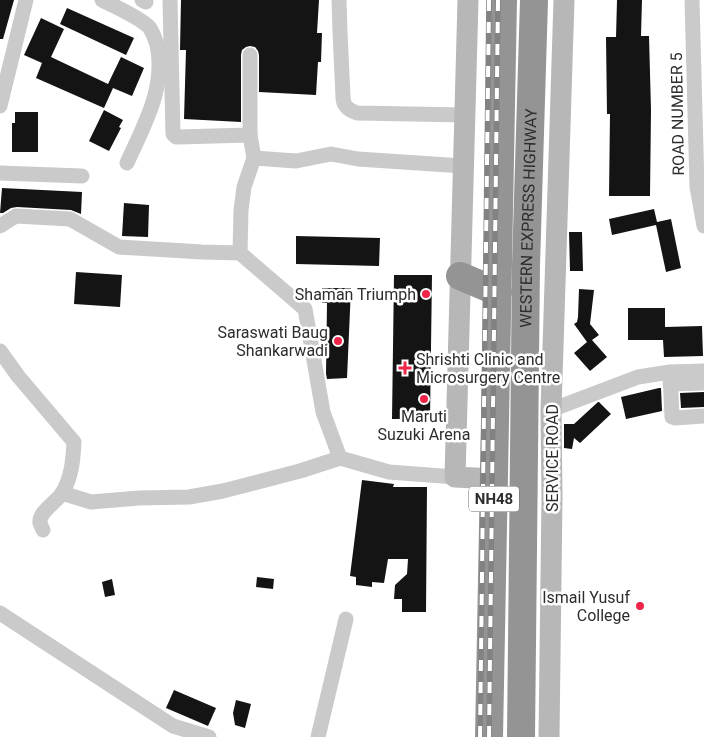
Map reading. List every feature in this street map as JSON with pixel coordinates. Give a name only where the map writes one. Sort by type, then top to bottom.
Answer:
[{"type":"highway","name":"WESTERN EXPRESS HIGHWAY","points":[[489,737],[503,0]]},
{"type":"highway","name":"WESTERN EXPRESS HIGHWAY","points":[[521,737],[526,266],[534,0]]},
{"type":"highway","points":[[460,276],[498,292]]},
{"type":"street","points":[[0,106],[7,49],[26,0]]},
{"type":"street","points":[[103,0],[142,21],[151,29],[158,51],[159,72],[157,90],[127,163]]},
{"type":"street","points":[[170,0],[173,134],[178,137],[250,135]]},
{"type":"street","points":[[340,0],[343,102],[350,111],[357,113],[465,115]]},
{"type":"street","points":[[455,477],[468,0]]},
{"type":"street","name":"SERVICE ROAD","points":[[549,737],[552,497],[551,410],[564,0]]},
{"type":"street","name":"ROAD NUMBER 5","points":[[692,0],[699,72],[696,187],[704,226]]},
{"type":"street","points":[[240,253],[241,210],[244,187],[254,158],[250,135],[250,55]]},
{"type":"street","points":[[254,158],[296,161],[331,154],[358,159],[463,166]]},
{"type":"street","points":[[0,172],[82,176]]},
{"type":"street","points":[[0,226],[16,216],[70,219],[118,247],[240,253],[305,309],[323,412],[340,458]]},
{"type":"street","points":[[0,352],[74,442],[73,468],[62,493],[40,517],[43,530]]},
{"type":"street","points":[[670,378],[704,371]]},
{"type":"street","points":[[551,410],[638,377],[670,378],[704,383]]},
{"type":"street","points":[[670,378],[672,417],[704,416]]},
{"type":"street","points":[[62,493],[91,502],[139,498],[189,497],[223,491],[300,471],[340,458],[388,472],[494,479]]},
{"type":"street","points":[[0,613],[171,731],[209,737]]},
{"type":"street","points":[[318,737],[346,619]]},
{"type":"building","points":[[0,0],[14,0],[3,39],[0,39]]},
{"type":"building","points":[[181,0],[319,0],[317,33],[322,33],[321,62],[318,62],[316,95],[259,92],[259,55],[255,47],[250,46],[242,50],[241,55],[241,122],[184,119],[186,50],[180,50]]},
{"type":"building","points":[[617,0],[642,0],[641,36],[649,36],[651,110],[650,196],[609,196],[610,114],[607,114],[606,37],[616,37]]},
{"type":"building","points":[[67,8],[134,38],[126,55],[60,24]]},
{"type":"building","points":[[41,18],[64,29],[51,57],[108,84],[121,57],[144,68],[132,96],[113,88],[104,108],[36,78],[42,63],[24,55]]},
{"type":"building","points":[[104,110],[123,120],[109,151],[89,141]]},
{"type":"building","points":[[15,112],[38,112],[38,152],[12,152],[12,123],[15,123]]},
{"type":"building","points":[[2,188],[82,192],[81,214],[71,210],[17,207],[0,213]]},
{"type":"building","points":[[124,203],[149,205],[148,237],[122,236]]},
{"type":"building","points":[[654,209],[657,222],[671,219],[681,268],[666,272],[656,225],[612,235],[609,219]]},
{"type":"building","points":[[569,232],[582,232],[583,271],[570,271]]},
{"type":"building","points":[[296,236],[380,238],[379,266],[296,264]]},
{"type":"building","points":[[76,272],[122,275],[120,307],[74,304]]},
{"type":"building","points":[[394,275],[432,275],[430,419],[392,419]]},
{"type":"building","name":"Saraswati Baug Shankarwadi","points":[[322,288],[351,288],[347,378],[327,379],[327,303],[322,303]]},
{"type":"building","points":[[579,289],[594,290],[590,324],[599,335],[592,340],[607,357],[590,371],[574,353],[587,342],[574,324],[577,322],[578,317]]},
{"type":"building","points":[[628,308],[665,308],[665,327],[702,326],[703,356],[664,357],[663,340],[628,340]]},
{"type":"building","points":[[661,388],[662,411],[626,419],[621,397]]},
{"type":"building","points":[[704,392],[704,407],[681,408],[680,393]]},
{"type":"building","points":[[598,402],[611,414],[580,443],[574,438],[572,449],[564,448],[564,424],[574,424]]},
{"type":"building","points":[[362,480],[394,484],[393,487],[427,487],[426,612],[402,612],[402,599],[394,599],[395,585],[407,574],[408,559],[388,559],[384,583],[372,582],[372,587],[356,585],[356,577],[350,576]]},
{"type":"building","points":[[257,577],[274,579],[273,589],[256,587]]},
{"type":"building","points":[[112,579],[115,595],[105,597],[102,582]]},
{"type":"building","points":[[174,690],[216,708],[208,726],[166,708]]},
{"type":"building","points":[[236,700],[251,704],[245,728],[235,725],[233,713]]},
{"type":"railway","points":[[480,737],[489,0]]},
{"type":"railway","points":[[489,737],[498,0]]},
{"type":"place","name":"Shaman Triumph","points":[[426,294]]},
{"type":"place","name":"Saraswati Baug Shankarwadi","points":[[338,341]]},
{"type":"place","name":"Shrishti Clinic and Microsurgery Centre","points":[[405,368]]},
{"type":"place","name":"Maruti Suzuki Arena","points":[[424,399]]},
{"type":"place","name":"Ismail Yusuf College","points":[[640,606]]}]
